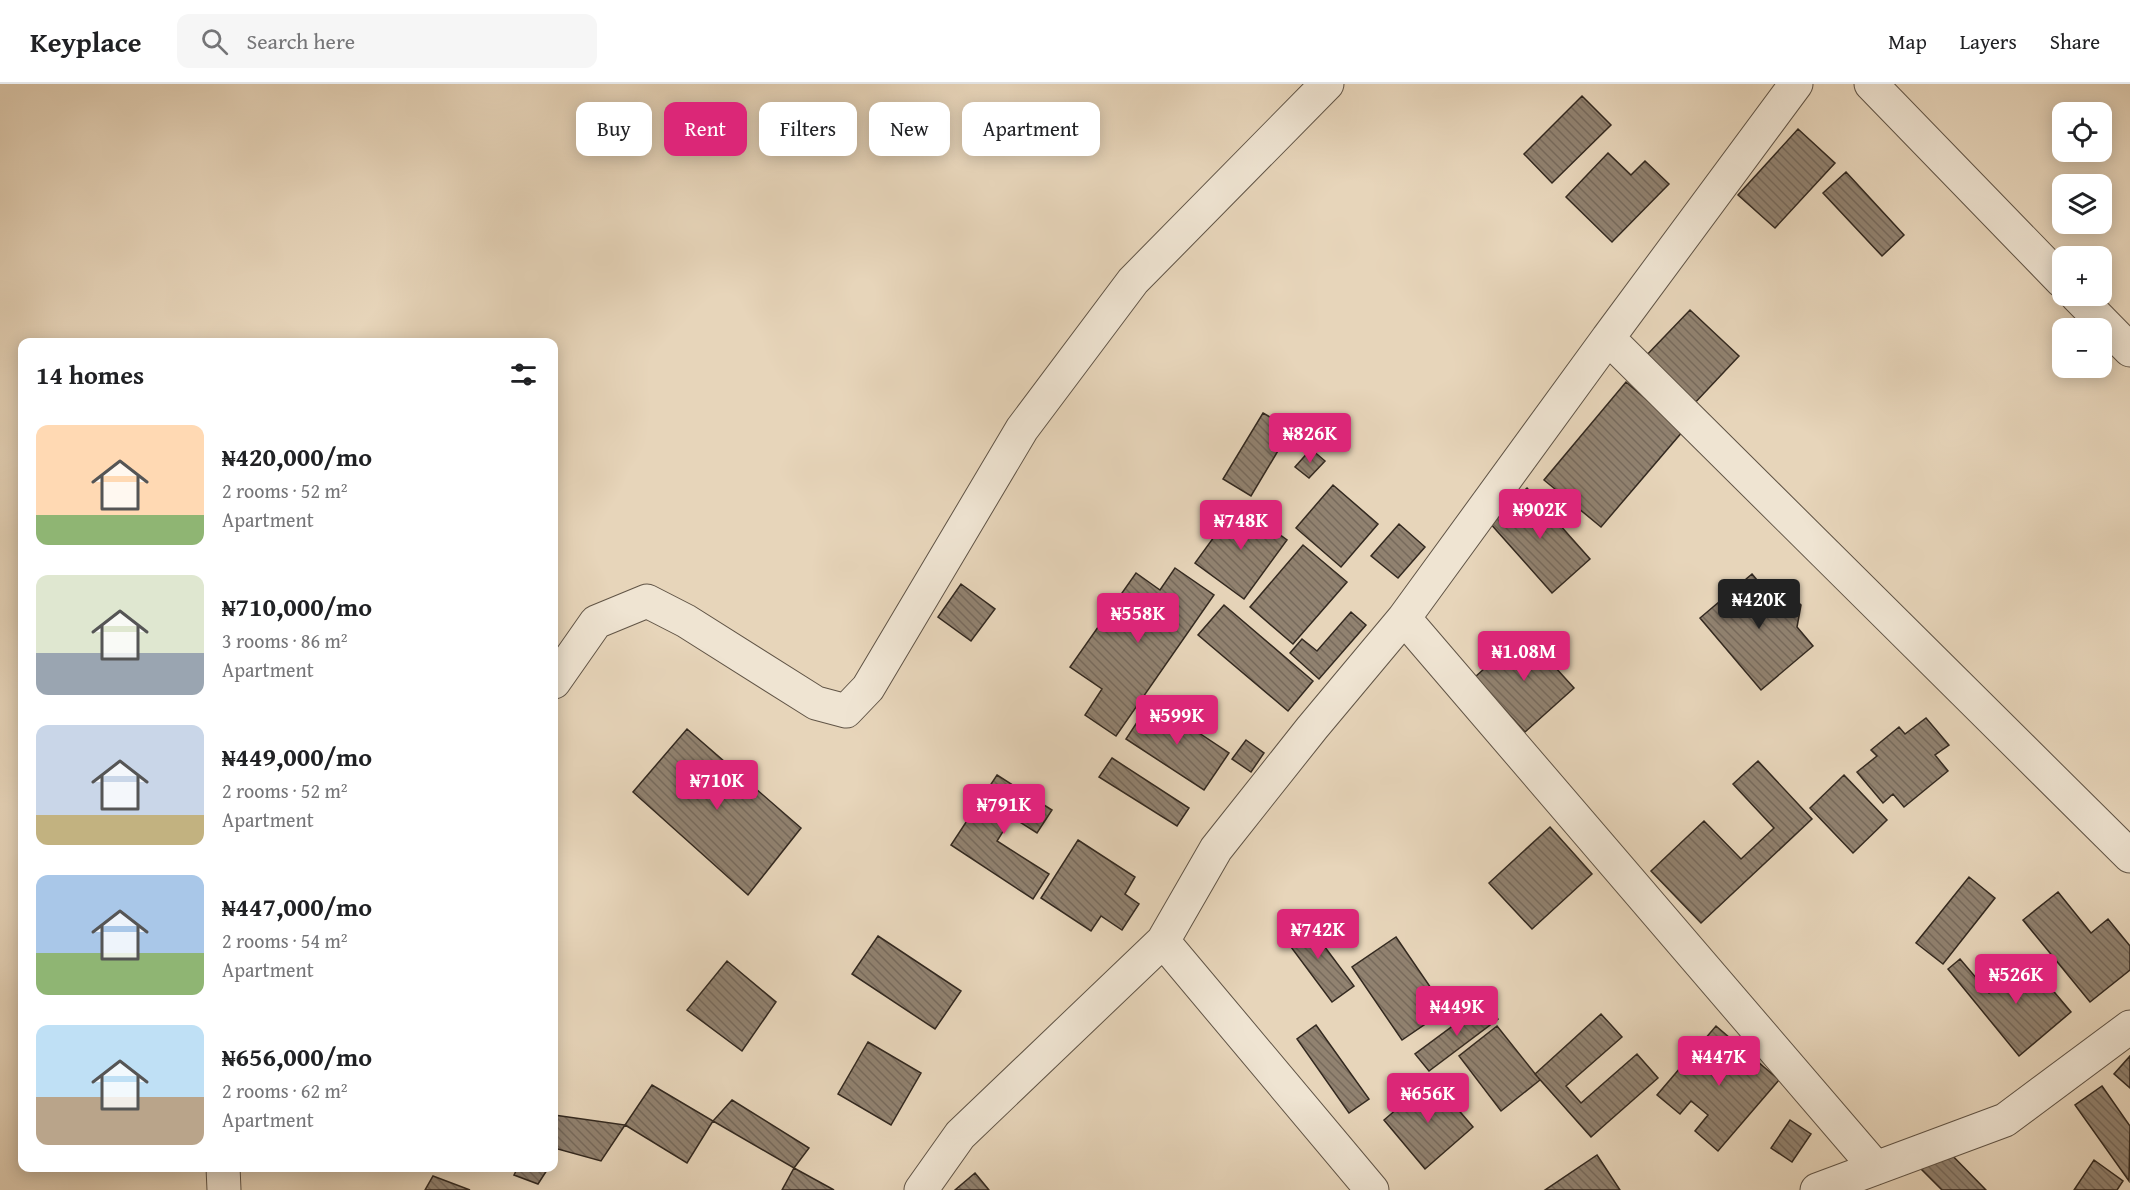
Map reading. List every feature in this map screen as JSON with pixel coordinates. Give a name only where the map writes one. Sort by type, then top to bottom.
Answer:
[{"type":"street","points":[[558,676],[596,622],[647,601],[686,621],[816,703],[846,711],[868,688],[1023,429],[1133,281],[1327,84]]},
{"type":"street","points":[[921,1190],[960,1135],[1163,941],[1216,849],[1312,728],[1404,618],[1796,84]]},
{"type":"street","points":[[1871,84],[2052,271]]},
{"type":"street","points":[[2087,306],[2130,350]]},
{"type":"street","points":[[1608,338],[2130,856]]},
{"type":"street","points":[[1404,618],[1876,1168]]},
{"type":"street","points":[[1163,941],[1372,1190]]},
{"type":"street","points":[[1817,1190],[2005,1120],[2130,1027]]},
{"type":"street","points":[[223,1172],[224,1190]]},
{"type":"building","points":[[1582,96],[1611,125],[1552,183],[1524,154]]},
{"type":"building","points":[[1798,129],[1835,163],[1775,228],[1738,195]]},
{"type":"building","points":[[1608,153],[1631,175],[1645,161],[1669,184],[1612,242],[1566,197]]},
{"type":"building","points":[[1846,172],[1904,235],[1882,256],[1823,193]]},
{"type":"building","points":[[1690,310],[1739,356],[1692,406],[1642,360]]},
{"type":"building","points":[[1626,382],[1683,431],[1601,527],[1544,480]]},
{"type":"building","points":[[1263,413],[1291,429],[1251,496],[1223,479]]},
{"type":"building","points":[[1311,449],[1325,461],[1309,478],[1295,467]]},
{"type":"building","points":[[1333,485],[1378,524],[1341,567],[1296,528]]},
{"type":"building","points":[[1527,488],[1590,559],[1552,593],[1489,522]]},
{"type":"building","points":[[1238,504],[1287,540],[1244,599],[1195,563]]},
{"type":"building","points":[[1399,524],[1425,547],[1398,578],[1371,556]]},
{"type":"building","points":[[1303,545],[1347,582],[1293,644],[1250,607]]},
{"type":"building","points":[[1175,568],[1214,595],[1116,736],[1085,715],[1102,689],[1070,667],[1136,573],[1160,590]]},
{"type":"building","points":[[1752,574],[1767,592],[1786,591],[1801,605],[1797,627],[1813,646],[1761,690],[1700,618]]},
{"type":"building","points":[[961,584],[995,609],[971,641],[938,617]]},
{"type":"building","points":[[1224,605],[1313,681],[1288,711],[1198,635]]},
{"type":"building","points":[[1351,612],[1366,625],[1319,679],[1290,653],[1302,639],[1317,651]]},
{"type":"building","points":[[1524,633],[1574,688],[1525,732],[1475,677]]},
{"type":"building","points":[[1151,701],[1229,753],[1204,790],[1126,739]]},
{"type":"building","points":[[1926,718],[1949,745],[1935,755],[1948,771],[1904,807],[1893,794],[1883,803],[1857,772],[1877,756],[1871,750],[1899,727],[1905,734]]},
{"type":"building","points":[[687,729],[801,828],[748,895],[633,792]]},
{"type":"building","points":[[1246,740],[1264,753],[1251,772],[1232,759]]},
{"type":"building","points":[[1112,758],[1189,808],[1177,826],[1099,777]]},
{"type":"building","points":[[1758,761],[1812,819],[1701,923],[1651,871],[1704,821],[1741,859],[1774,828],[1733,784]]},
{"type":"building","points":[[997,775],[1052,810],[1037,833],[1012,817],[997,841],[1049,874],[1033,899],[951,845]]},
{"type":"building","points":[[1844,775],[1887,820],[1853,853],[1810,808]]},
{"type":"building","points":[[1550,827],[1592,874],[1532,929],[1489,883]]},
{"type":"building","points":[[1078,840],[1135,877],[1125,894],[1139,904],[1122,930],[1101,916],[1091,931],[1041,898]]},
{"type":"building","points":[[1969,877],[1995,898],[1943,964],[1916,943]]},
{"type":"building","points":[[2058,892],[2091,933],[2108,919],[2130,946],[2130,970],[2090,1002],[2023,920]]},
{"type":"building","points":[[1304,919],[1354,986],[1332,1002],[1282,935]]},
{"type":"building","points":[[878,936],[961,991],[935,1029],[852,974]]},
{"type":"building","points":[[1396,937],[1446,1010],[1402,1040],[1352,967]]},
{"type":"building","points":[[1960,959],[1989,993],[2028,961],[2071,1012],[2019,1056],[1948,969]]},
{"type":"building","points":[[727,961],[776,1002],[742,1051],[687,1010]]},
{"type":"building","points":[[1485,1002],[1498,1019],[1429,1071],[1415,1054]]},
{"type":"building","points":[[1601,1014],[1622,1037],[1566,1086],[1581,1103],[1637,1054],[1658,1078],[1591,1137],[1535,1074]]},
{"type":"building","points":[[1316,1025],[1369,1099],[1349,1113],[1297,1039]]},
{"type":"building","points":[[1497,1026],[1540,1080],[1501,1111],[1459,1056]]},
{"type":"building","points":[[1716,1026],[1779,1080],[1718,1151],[1695,1131],[1708,1115],[1691,1101],[1680,1114],[1657,1095]]},
{"type":"building","points":[[868,1042],[921,1073],[891,1125],[838,1094]]},
{"type":"building","points":[[2130,1056],[2130,1088],[2114,1074]]},
{"type":"building","points":[[1432,1079],[1473,1127],[1425,1169],[1384,1120]]},
{"type":"building","points":[[652,1085],[713,1121],[687,1163],[625,1125]]},
{"type":"building","points":[[2102,1086],[2130,1126],[2129,1181],[2075,1105]]},
{"type":"building","points":[[732,1100],[809,1148],[794,1168],[713,1121]]},
{"type":"building","points":[[558,1116],[625,1125],[601,1161],[558,1149]]},
{"type":"building","points":[[1790,1120],[1811,1134],[1792,1162],[1771,1148]]},
{"type":"building","points":[[1942,1145],[1986,1190],[1942,1190],[1919,1167]]},
{"type":"building","points":[[1597,1155],[1620,1190],[1545,1190]]},
{"type":"building","points":[[2094,1160],[2123,1181],[2117,1190],[2074,1190]]},
{"type":"building","points":[[794,1168],[834,1190],[782,1190]]},
{"type":"building","points":[[516,1172],[546,1172],[538,1184],[514,1175]]},
{"type":"building","points":[[975,1173],[989,1190],[955,1190]]},
{"type":"building","points":[[433,1176],[470,1190],[425,1190]]}]
